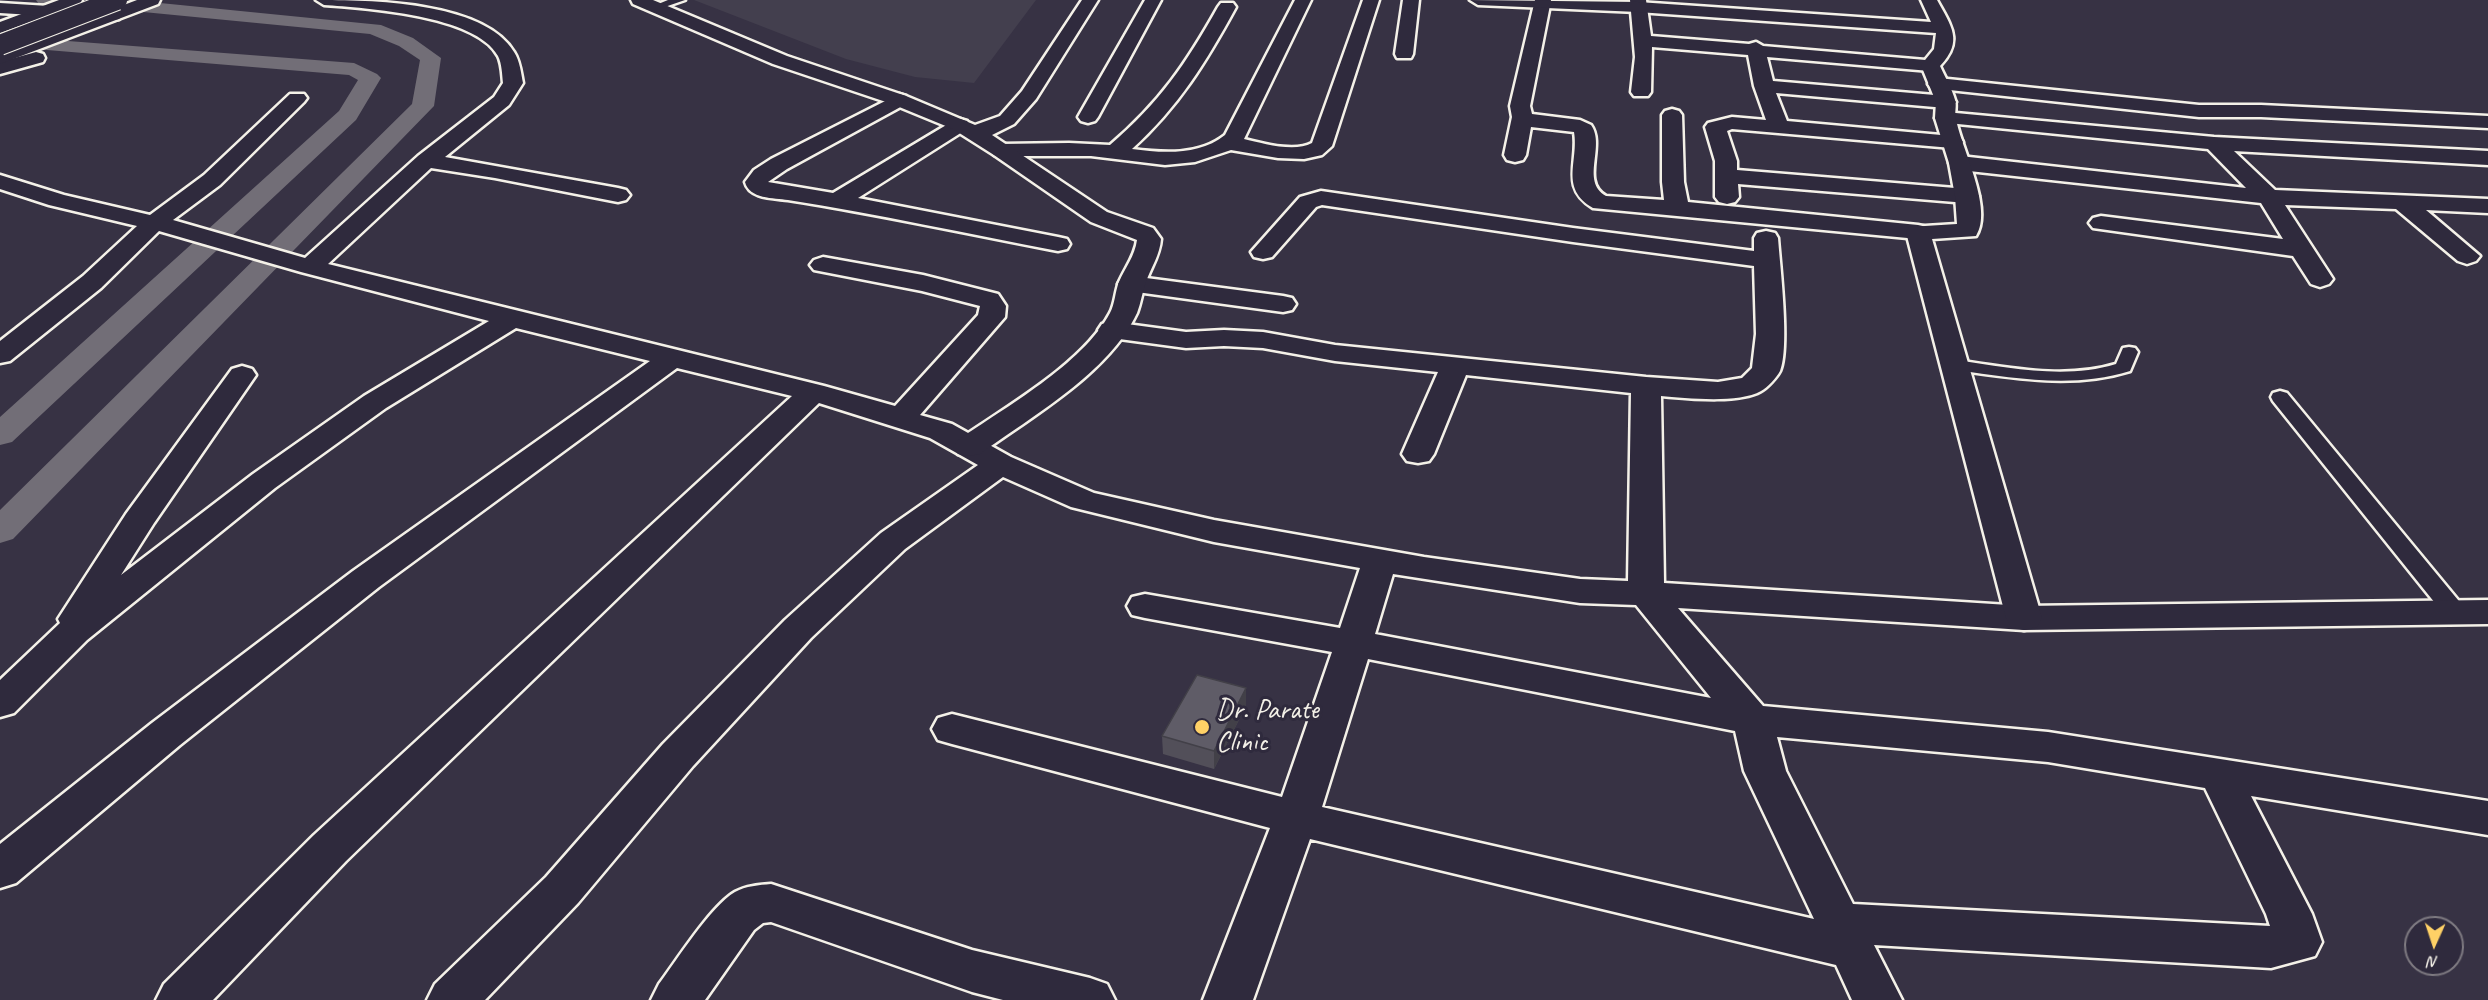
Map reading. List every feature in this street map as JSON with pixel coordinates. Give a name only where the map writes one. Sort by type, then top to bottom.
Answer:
[{"type":"main road","points":[[2,28],[74,0]]},
{"type":"main road","points":[[2,28],[96,0]]},
{"type":"main road","points":[[0,45],[115,8],[152,0]]},
{"type":"main road","points":[[301,264],[502,101],[513,83],[506,53],[483,32],[452,18],[324,0]]},
{"type":"main road","points":[[837,201],[965,129],[986,130],[1007,120],[1029,94],[1074,28],[1090,0]]},
{"type":"main road","points":[[1088,117],[1153,0]]},
{"type":"main road","points":[[1002,150],[1062,149],[1178,160],[1196,156],[1229,143],[1234,138],[1303,0]]},
{"type":"main road","points":[[1229,143],[1297,153],[1317,150],[1325,135],[1371,0]]},
{"type":"main road","points":[[1404,54],[1412,0]]},
{"type":"main road","points":[[1478,0],[1638,4],[1942,28]]},
{"type":"main road","points":[[1522,117],[1531,121],[1580,126],[1584,129],[1585,192],[1590,199],[1601,203],[1727,212],[1918,232],[1967,231],[1969,227],[1967,196],[1945,112],[1946,43],[1929,0]]},
{"type":"main road","points":[[1515,154],[1522,117],[1520,106],[1543,2]]},
{"type":"main road","points":[[452,1000],[562,890],[678,755],[798,629],[1101,345],[1124,314],[1131,284],[1149,247],[1149,238],[1144,233],[1099,217],[1002,150],[965,129],[899,100],[780,60],[647,3]]},
{"type":"main road","points":[[1638,4],[1643,41],[1641,92]]},
{"type":"main road","points":[[1114,153],[1150,121],[1178,89],[1227,7]]},
{"type":"main road","points":[[0,8],[44,11],[115,8]]},
{"type":"main road","points":[[0,58],[78,29],[115,8]]},
{"type":"main road","points":[[2,28],[78,29]]},
{"type":"main road","points":[[1643,41],[1756,48],[1945,112],[2269,197],[2488,206]]},
{"type":"main road","points":[[1756,48],[1764,86],[1779,127]]},
{"type":"main road","points":[[0,68],[36,58]]},
{"type":"main road","points":[[1764,86],[1945,112],[2214,143],[2488,158]]},
{"type":"main road","points":[[2382,97],[2366,101],[2390,117]]},
{"type":"main road","points":[[0,355],[92,282],[155,222],[212,180],[297,98]]},
{"type":"main road","points":[[899,100],[779,164],[762,175],[756,182],[757,186],[766,190],[837,201],[1058,244]]},
{"type":"main road","points":[[1727,212],[1726,161],[1715,127],[1732,123],[1779,127],[1945,112],[2199,111],[2261,111],[2488,122]]},
{"type":"main road","points":[[1672,115],[1673,182],[1677,208]]},
{"type":"main road","points":[[2214,143],[2269,197],[2320,279]]},
{"type":"main road","points":[[426,161],[495,171],[618,195]]},
{"type":"main road","points":[[1726,176],[1967,196]]},
{"type":"main road","points":[[0,182],[57,200],[155,222],[301,264],[511,319],[814,392],[941,431],[985,456],[1083,500],[1214,531],[1380,560],[1580,591],[2024,618],[2471,612]]},
{"type":"main road","points":[[1263,252],[1308,202],[1321,198],[1573,235],[1767,260]]},
{"type":"main road","points":[[2400,201],[2467,256]]},
{"type":"main road","points":[[1112,330],[1186,340],[1224,338],[1263,340],[1335,353],[1646,386],[1718,391],[1751,385],[1766,370],[1770,334],[1767,260],[1762,216]]},
{"type":"main road","points":[[2101,224],[2300,249]]},
{"type":"main road","points":[[1918,232],[2024,618]]},
{"type":"main road","points":[[823,265],[922,283],[989,300],[993,306],[991,317],[901,418]]},
{"type":"main road","points":[[1131,284],[1282,304]]},
{"type":"main road","points":[[0,703],[60,645],[181,544],[264,481],[375,402],[511,319]]},
{"type":"main road","points":[[0,870],[166,734],[366,579],[672,358]]},
{"type":"main road","points":[[1418,454],[1455,366]]},
{"type":"main road","points":[[60,645],[138,521],[242,375]]},
{"type":"main road","points":[[1646,386],[1646,594],[1752,720],[1766,771],[1877,1000]]},
{"type":"main road","points":[[181,1000],[330,848],[814,392]]},
{"type":"main road","points":[[1228,1000],[1314,770],[1380,560]]},
{"type":"main road","points":[[1145,606],[1355,643],[1752,720],[2048,747],[2488,818]]},
{"type":"main road","points":[[952,729],[1296,818],[1845,935],[2271,947],[2298,942],[2289,914],[2219,774]]},
{"type":"main road","points":[[676,1000],[738,916],[753,905],[771,903],[972,971],[1090,1000]]},
{"type":"lane","points":[[647,3],[680,0]]},
{"type":"lane","points":[[1955,365],[2031,374],[2074,376],[2107,374],[2124,367],[2129,352]]},
{"type":"lane","points":[[2280,397],[2471,612]]},
{"type":"shaded area","points":[[694,0],[1036,0],[974,83],[915,77],[846,59]]},
{"type":"building","points":[[1197,675],[1246,688],[1214,751],[1162,736]]},
{"type":"waterway","points":[[45,0],[63,1]]},
{"type":"waterway","points":[[0,531],[423,106],[431,58],[406,42],[374,29],[140,7]]},
{"type":"waterway","points":[[0,435],[348,115],[370,78],[354,69],[42,45]]},
{"type":"place","name":"Dr. Parate Clinic","points":[[1202,727]]}]
